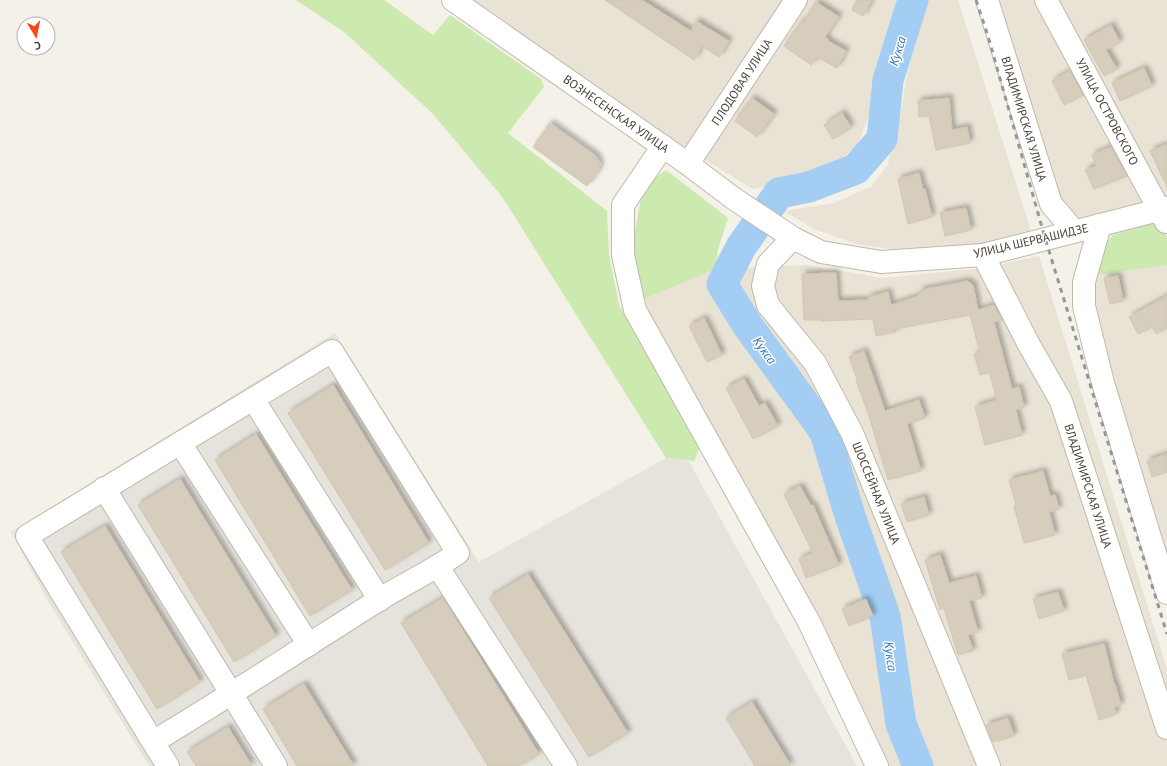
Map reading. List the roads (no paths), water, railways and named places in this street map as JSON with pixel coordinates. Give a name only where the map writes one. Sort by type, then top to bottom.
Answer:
[{"type":"street","name":"ВОЗНЕСЕНСКАЯ УЛИЦА","points":[[453,0],[663,146],[733,198],[786,234]]},
{"type":"street","name":"ПЛОДОВАЯ УЛИЦА","points":[[688,164],[796,0]]},
{"type":"street","name":"ВЛАДИМИРСКАЯ УЛИЦА","points":[[987,0],[1051,204],[1074,231]]},
{"type":"street","name":"УЛИЦА ОСТРОВСКОГО","points":[[1046,0],[1165,214]]},
{"type":"street","points":[[663,146],[622,205],[622,255],[635,310],[809,622],[877,766]]},
{"type":"street","name":"УЛИЦА ШЕРВАШИДЗЕ","points":[[786,234],[821,252],[881,262],[983,255],[1100,225],[1165,214]]},
{"type":"street","points":[[1100,225],[1084,282],[1084,306],[1103,383],[1167,593]]},
{"type":"street","name":"ШОССЕЙНАЯ УЛИЦА","points":[[786,234],[768,264],[763,286],[768,306],[815,363],[852,433],[989,766]]},
{"type":"street","name":"ВЛАДИМИРСКАЯ УЛИЦА","points":[[983,255],[1028,343],[1060,401],[1167,728]]},
{"type":"street","points":[[153,742],[232,694],[380,600],[438,567],[458,553],[332,351],[26,536],[153,742],[168,766]]},
{"type":"street","points":[[253,399],[380,600]]},
{"type":"street","points":[[180,443],[309,645]]},
{"type":"street","points":[[104,488],[276,766]]},
{"type":"street","points":[[438,567],[566,766]]},
{"type":"waterway","name":"Кукса","points":[[913,0],[888,80],[882,139],[856,169],[809,187],[779,193],[741,247],[722,284],[748,326],[825,432],[850,516],[885,616],[901,724],[918,766]]},
{"type":"railway","points":[[976,0],[988,36],[1045,238],[1167,634]]}]
